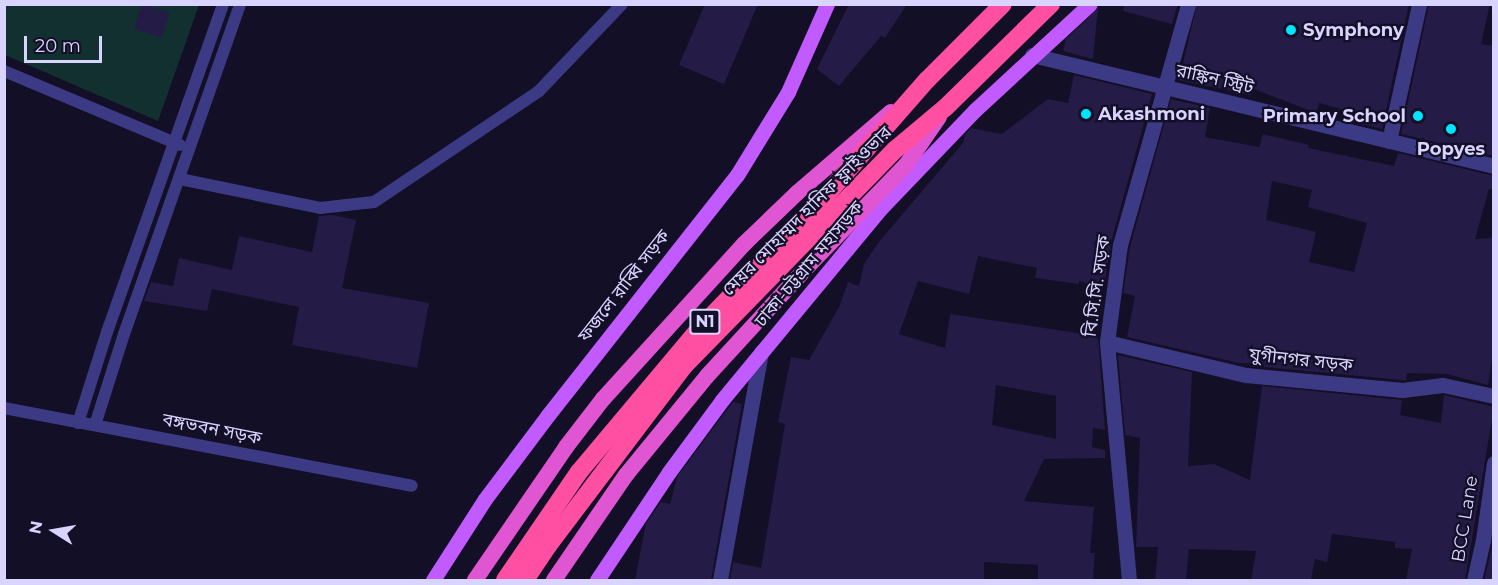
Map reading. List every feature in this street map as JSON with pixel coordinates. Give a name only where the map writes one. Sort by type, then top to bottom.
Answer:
[{"type":"highway","name":"মেয়র মোহাম্মদ হানিফ ফ্লাইওভার","points":[[505,580],[579,472],[700,328],[806,218],[927,80],[1003,4]]},
{"type":"highway","name":"মেয়র মোহাম্মদ হানিফ ফ্লাইওভার","points":[[525,580],[547,547],[684,366],[896,148],[946,106],[1052,4]]},
{"type":"highway","points":[[475,580],[566,447],[603,399],[691,299],[797,193],[927,80]]},
{"type":"highway","points":[[554,580],[626,475],[707,376],[810,264],[906,165],[946,106]]},
{"type":"main road","name":"ফজলে রাব্বি সড়ক","points":[[433,580],[485,499],[737,175],[788,92],[827,4]]},
{"type":"main road","name":"ঢাকা-চট্টগ্রাম মহাসড়ক","points":[[597,580],[669,472],[761,352],[880,209],[975,110],[1032,55],[1090,4]]},
{"type":"street","name":"বি.সি.সি. সড়ক","points":[[1129,580],[1107,342],[1120,245],[1188,4]]},
{"type":"street","points":[[1389,141],[1419,4]]},
{"type":"street","name":"রাঙ্কিন স্ট্রিট","points":[[1032,55],[1494,166]]},
{"type":"street","name":"যুগীনগর সড়ক","points":[[1107,342],[1246,375],[1402,390],[1443,385],[1494,396]]},
{"type":"street","points":[[720,580],[761,352]]},
{"type":"street","name":"BCC Lane","points":[[1474,580],[1483,540],[1494,463]]},
{"type":"lane","points":[[78,423],[223,4]]},
{"type":"lane","points":[[95,426],[124,334],[240,4]]},
{"type":"lane","points":[[180,179],[320,208],[374,202],[539,91],[622,4]]},
{"type":"lane","points":[[4,71],[189,148]]},
{"type":"lane","name":"বঙ্গভবন সড়ক","points":[[4,408],[412,486]]},
{"type":"green space","points":[[5,5],[199,5],[158,121],[5,55]]},
{"type":"building","points":[[142,4],[170,13],[162,38],[134,29]]},
{"type":"building","points":[[705,4],[758,4],[724,84],[679,65]]},
{"type":"building","points":[[849,4],[907,4],[885,38],[881,36],[839,86],[817,69]]},
{"type":"building","points":[[1124,4],[1178,4],[1172,24],[1123,11]]},
{"type":"building","points":[[1197,4],[1409,4],[1382,129],[1357,123],[1359,114],[1319,103],[1316,113],[1251,88],[1250,95],[1179,80]]},
{"type":"building","points":[[1429,4],[1490,4],[1481,44],[1494,46],[1494,156],[1401,134]]},
{"type":"building","points":[[1098,8],[1093,59],[1063,51],[1066,39]]},
{"type":"building","points":[[1074,75],[1152,94],[1111,242],[1104,288],[1079,281],[1079,284],[1035,278],[1037,268],[978,256],[969,294],[918,281],[899,334],[945,348],[950,314],[1098,336],[1105,430],[1093,428],[1092,447],[1105,450],[1105,458],[1044,459],[1024,501],[1094,507],[1090,553],[1095,553],[1093,580],[1038,580],[1038,565],[984,562],[984,580],[730,580],[733,562],[761,568],[785,424],[778,422],[791,357],[809,360],[839,307],[848,282],[859,286],[864,264],[878,243],[963,143],[965,135],[971,128],[1002,134],[1048,99],[1068,103]],"holes":[[[996,385],[1056,396],[1056,439],[992,425]]]},
{"type":"building","points":[[1171,99],[1210,108],[1205,137],[1259,147],[1263,134],[1309,145],[1308,148],[1394,166],[1398,153],[1494,176],[1494,190],[1489,189],[1475,239],[1494,238],[1494,345],[1488,385],[1447,374],[1407,373],[1406,380],[1402,380],[1264,367],[1264,364],[1239,363],[1127,337],[1135,296],[1123,293],[1130,247]],"holes":[[[1272,181],[1312,190],[1308,207],[1367,223],[1354,272],[1309,262],[1316,232],[1266,220]]]},
{"type":"building","points":[[333,215],[356,220],[342,288],[429,303],[417,368],[292,345],[299,307],[212,289],[207,311],[144,301],[151,282],[173,286],[179,258],[232,270],[239,236],[312,252],[319,216]]},
{"type":"building","points":[[1118,355],[1192,372],[1188,466],[1214,464],[1250,480],[1262,386],[1402,400],[1400,415],[1441,423],[1444,395],[1494,407],[1465,580],[1406,580],[1412,549],[1395,548],[1395,542],[1332,534],[1327,562],[1315,559],[1311,580],[1251,580],[1256,551],[1189,549],[1186,580],[1155,580],[1158,547],[1136,547],[1140,438],[1125,435]]},
{"type":"building","points":[[733,402],[742,404],[711,580],[635,580],[646,523],[661,502],[670,504],[677,477]]},
{"type":"building","points":[[1492,547],[1494,580],[1484,580]]},
{"type":"place","name":"Symphony","points":[[1291,30]]},
{"type":"place","name":"Akashmoni","points":[[1086,114]]},
{"type":"place","name":"Primary School","points":[[1418,116]]},
{"type":"place","name":"Popyes","points":[[1451,129]]}]
